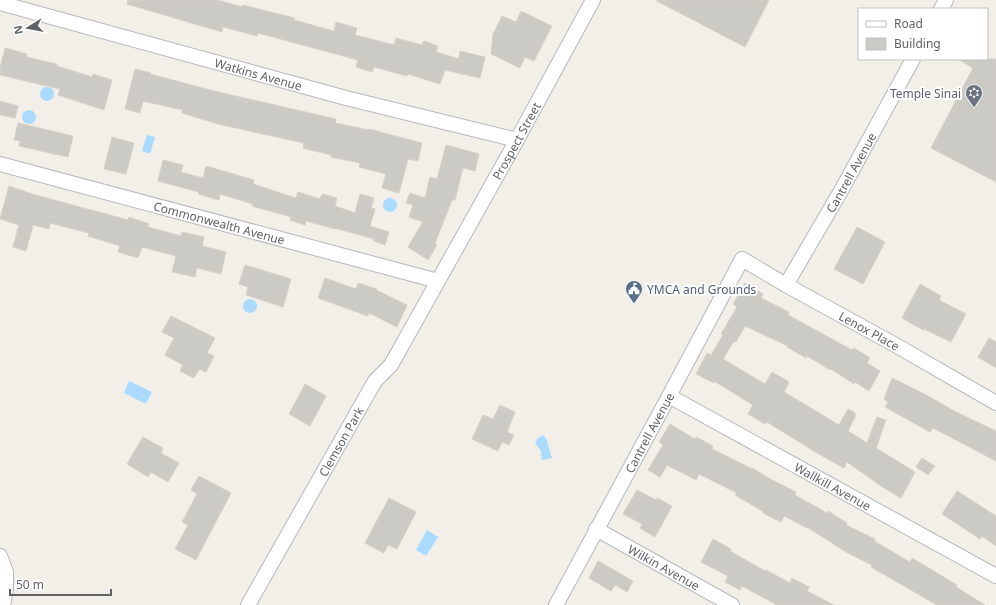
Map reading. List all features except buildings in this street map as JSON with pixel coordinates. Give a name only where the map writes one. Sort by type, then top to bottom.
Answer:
[{"type":"street","name":"Prospect Street","points":[[438,282],[517,140],[592,0]]},
{"type":"street","name":"Watkins Avenue","points":[[2,5],[346,98],[517,140]]},
{"type":"street","name":"Cantrell Avenue","points":[[786,286],[913,60]]},
{"type":"street","name":"Commonwealth Avenue","points":[[0,164],[438,282]]},
{"type":"street","name":"Cantrell Avenue","points":[[556,605],[742,259]]},
{"type":"street","name":"Lenox Place","points":[[742,259],[786,286],[899,347],[996,403]]},
{"type":"street","name":"Clemson Park","points":[[248,605],[375,381],[391,365],[438,282]]},
{"type":"street","name":"Wallkill Avenue","points":[[669,396],[996,576]]},
{"type":"street","name":"Wilkin Avenue","points":[[596,529],[732,605]]},
{"type":"street","points":[[0,556],[6,572],[6,589],[3,605]]},
{"type":"water","points":[[44,87],[50,87],[54,91],[54,97],[50,101],[44,101],[40,97],[40,91]]},
{"type":"water","points":[[26,110],[32,110],[36,114],[36,120],[32,124],[26,124],[22,120],[22,114]]},
{"type":"water","points":[[147,135],[155,137],[150,154],[142,151]]},
{"type":"water","points":[[387,198],[393,198],[397,202],[397,208],[393,212],[387,212],[383,208],[383,202]]},
{"type":"water","points":[[247,299],[253,299],[257,303],[257,309],[253,313],[247,313],[243,309],[243,303]]},
{"type":"water","points":[[129,381],[152,392],[146,404],[124,393]]},
{"type":"water","points":[[543,435],[546,438],[552,458],[542,460],[541,451],[535,443],[537,439]]},
{"type":"water","points":[[427,530],[438,537],[426,556],[416,550]]},
{"type":"place","name":"Temple Sinai","points":[[974,108]]},
{"type":"place","name":"YMCA and Grounds","points":[[634,304]]}]
